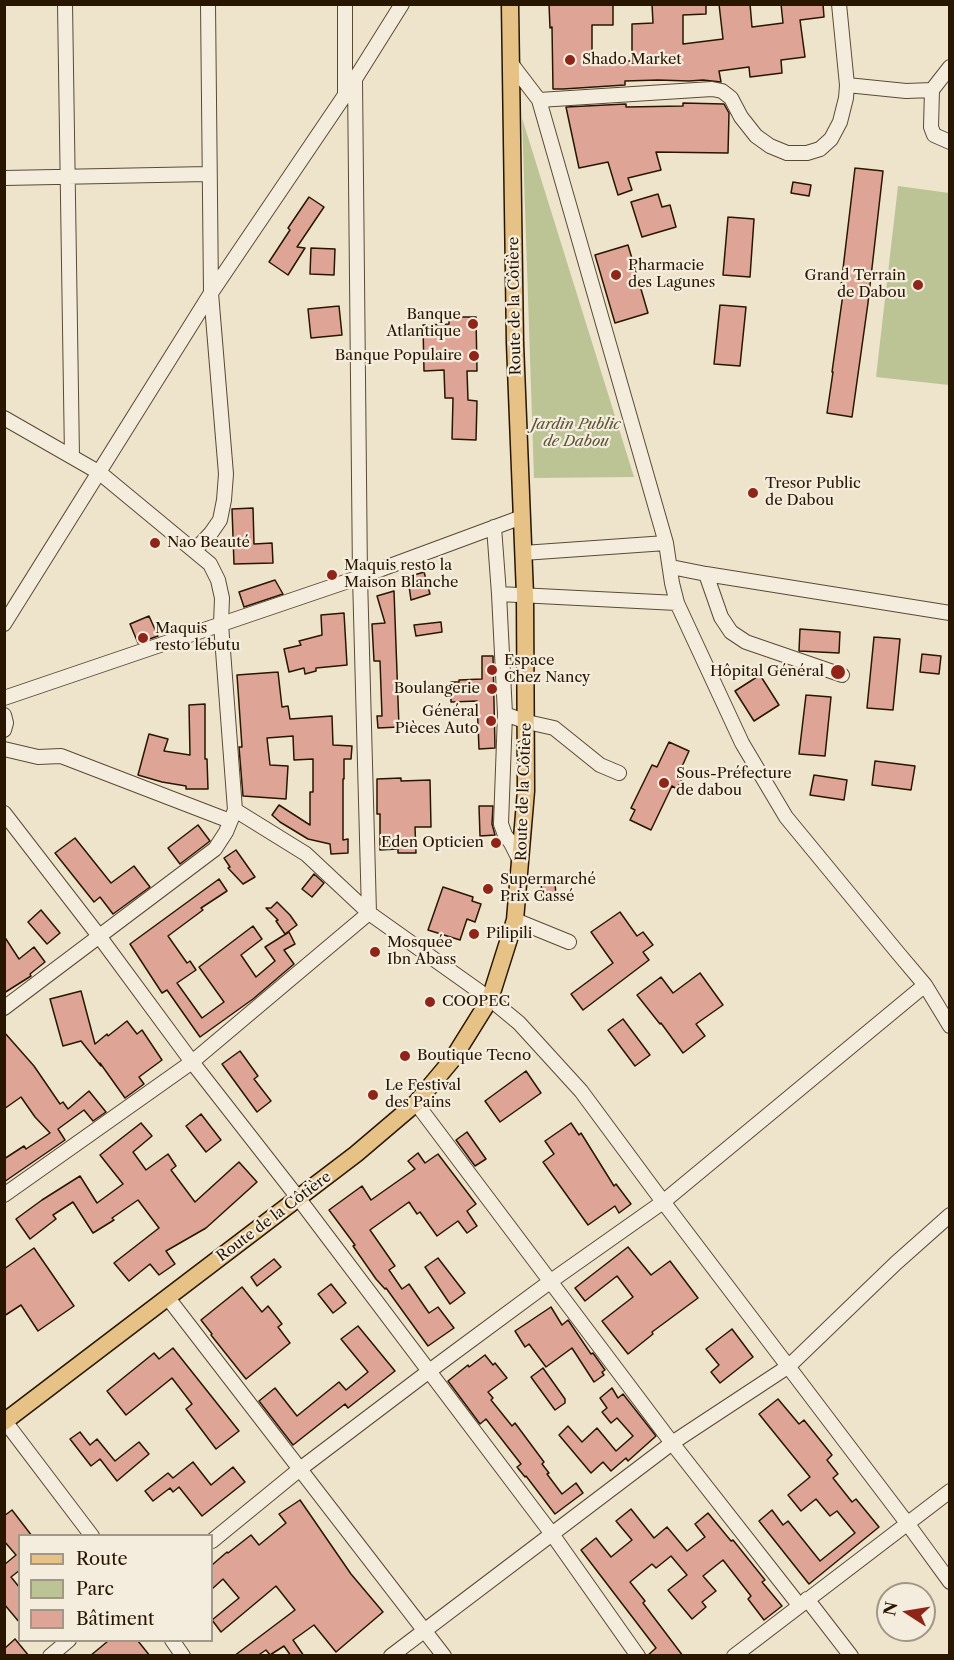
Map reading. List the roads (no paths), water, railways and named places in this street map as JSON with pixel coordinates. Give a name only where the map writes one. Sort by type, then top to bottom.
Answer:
[{"type":"main road","name":"Route de la Côtière","points":[[5,1421],[356,1154],[416,1102],[452,1060],[490,999],[515,920],[526,791],[525,595],[515,342],[510,4]]},
{"type":"street","points":[[65,4],[72,457]]},
{"type":"street","points":[[195,550],[220,520],[226,474],[211,293],[208,4]]},
{"type":"street","points":[[345,4],[345,95]]},
{"type":"street","points":[[4,624],[211,293],[345,95],[402,4]]},
{"type":"street","points":[[539,99],[712,89],[722,91],[731,98],[741,117],[756,136],[770,146],[787,153],[807,153],[820,149],[831,139],[840,122],[846,98],[847,86],[839,4]]},
{"type":"street","points":[[510,62],[539,99],[666,543],[677,603],[742,743],[786,817],[925,985],[950,1026]]},
{"type":"street","points":[[950,67],[932,90],[931,127],[934,135],[950,142]]},
{"type":"street","points":[[355,79],[360,577],[369,913]]},
{"type":"street","points":[[847,86],[906,91],[932,90]]},
{"type":"street","points":[[4,178],[208,174]]},
{"type":"street","points":[[4,418],[100,473],[210,564],[218,580],[222,598],[221,624],[232,816],[226,832],[214,849],[4,1008]]},
{"type":"street","points":[[4,698],[360,577],[522,517]]},
{"type":"street","points":[[494,527],[505,714],[501,824],[521,863]]},
{"type":"street","points":[[523,553],[666,543]]},
{"type":"street","points":[[671,567],[950,613]]},
{"type":"street","points":[[706,574],[721,617],[731,632],[746,642],[842,675]]},
{"type":"street","points":[[499,594],[677,603]]},
{"type":"street","points":[[505,714],[554,728],[600,765],[620,772]]},
{"type":"street","points":[[4,715],[6,723],[4,730]]},
{"type":"street","points":[[4,748],[38,757],[61,756],[232,816],[306,854],[369,913],[490,999],[519,1023],[581,1091],[950,1582]]},
{"type":"street","points":[[503,789],[526,791]]},
{"type":"street","points":[[4,813],[552,1534],[638,1656]]},
{"type":"street","points":[[4,1195],[192,1062],[369,913]]},
{"type":"street","points":[[515,920],[569,942]]},
{"type":"street","points":[[213,1540],[300,1469],[428,1372],[663,1202],[925,985]]},
{"type":"street","points":[[416,1102],[672,1443],[803,1602],[851,1656]]},
{"type":"street","points":[[391,1656],[672,1443],[789,1366],[896,1263],[950,1215]]},
{"type":"street","points":[[168,1298],[444,1656]]},
{"type":"street","points":[[5,1421],[90,1534]]},
{"type":"street","points":[[734,1656],[950,1491]]},
{"type":"street","points":[[50,1656],[68,1642]]},
{"type":"street","points":[[173,1642],[183,1656]]},
{"type":"place","name":"Shado Market","points":[[570,60]]},
{"type":"place","name":"Pharmacie des Lagunes","points":[[616,275]]},
{"type":"place","name":"Grand Terrain de Dabou","points":[[918,285]]},
{"type":"place","name":"Banque Atlantique","points":[[473,324]]},
{"type":"place","name":"Banque Populaire","points":[[474,356]]},
{"type":"place","name":"Tresor Public de Dabou","points":[[753,493]]},
{"type":"place","name":"Nao Beauté","points":[[155,543]]},
{"type":"place","name":"Maquis resto la Maison Blanche","points":[[332,575]]},
{"type":"place","name":"Maquis resto lebutu","points":[[143,638]]},
{"type":"place","name":"Espace Chez Nancy","points":[[492,670]]},
{"type":"place","name":"Hôpital Général","points":[[838,672]]},
{"type":"place","name":"Boulangerie","points":[[492,689]]},
{"type":"place","name":"Général Pièces Auto","points":[[491,721]]},
{"type":"place","name":"Sous-Préfecture de dabou","points":[[664,783]]},
{"type":"place","name":"Eden Opticien","points":[[496,843]]},
{"type":"place","name":"Supermarché Prix Cassé","points":[[488,889]]},
{"type":"place","name":"Pilipili","points":[[474,934]]},
{"type":"place","name":"Mosquée Ibn Abass","points":[[375,952]]},
{"type":"place","name":"COOPEC","points":[[430,1002]]},
{"type":"place","name":"Boutique Tecno","points":[[405,1056]]},
{"type":"place","name":"Le Festival des Pains","points":[[373,1095]]},
{"type":"park label","name":"Jardin Public de Dabou","points":[[576,434]]}]
